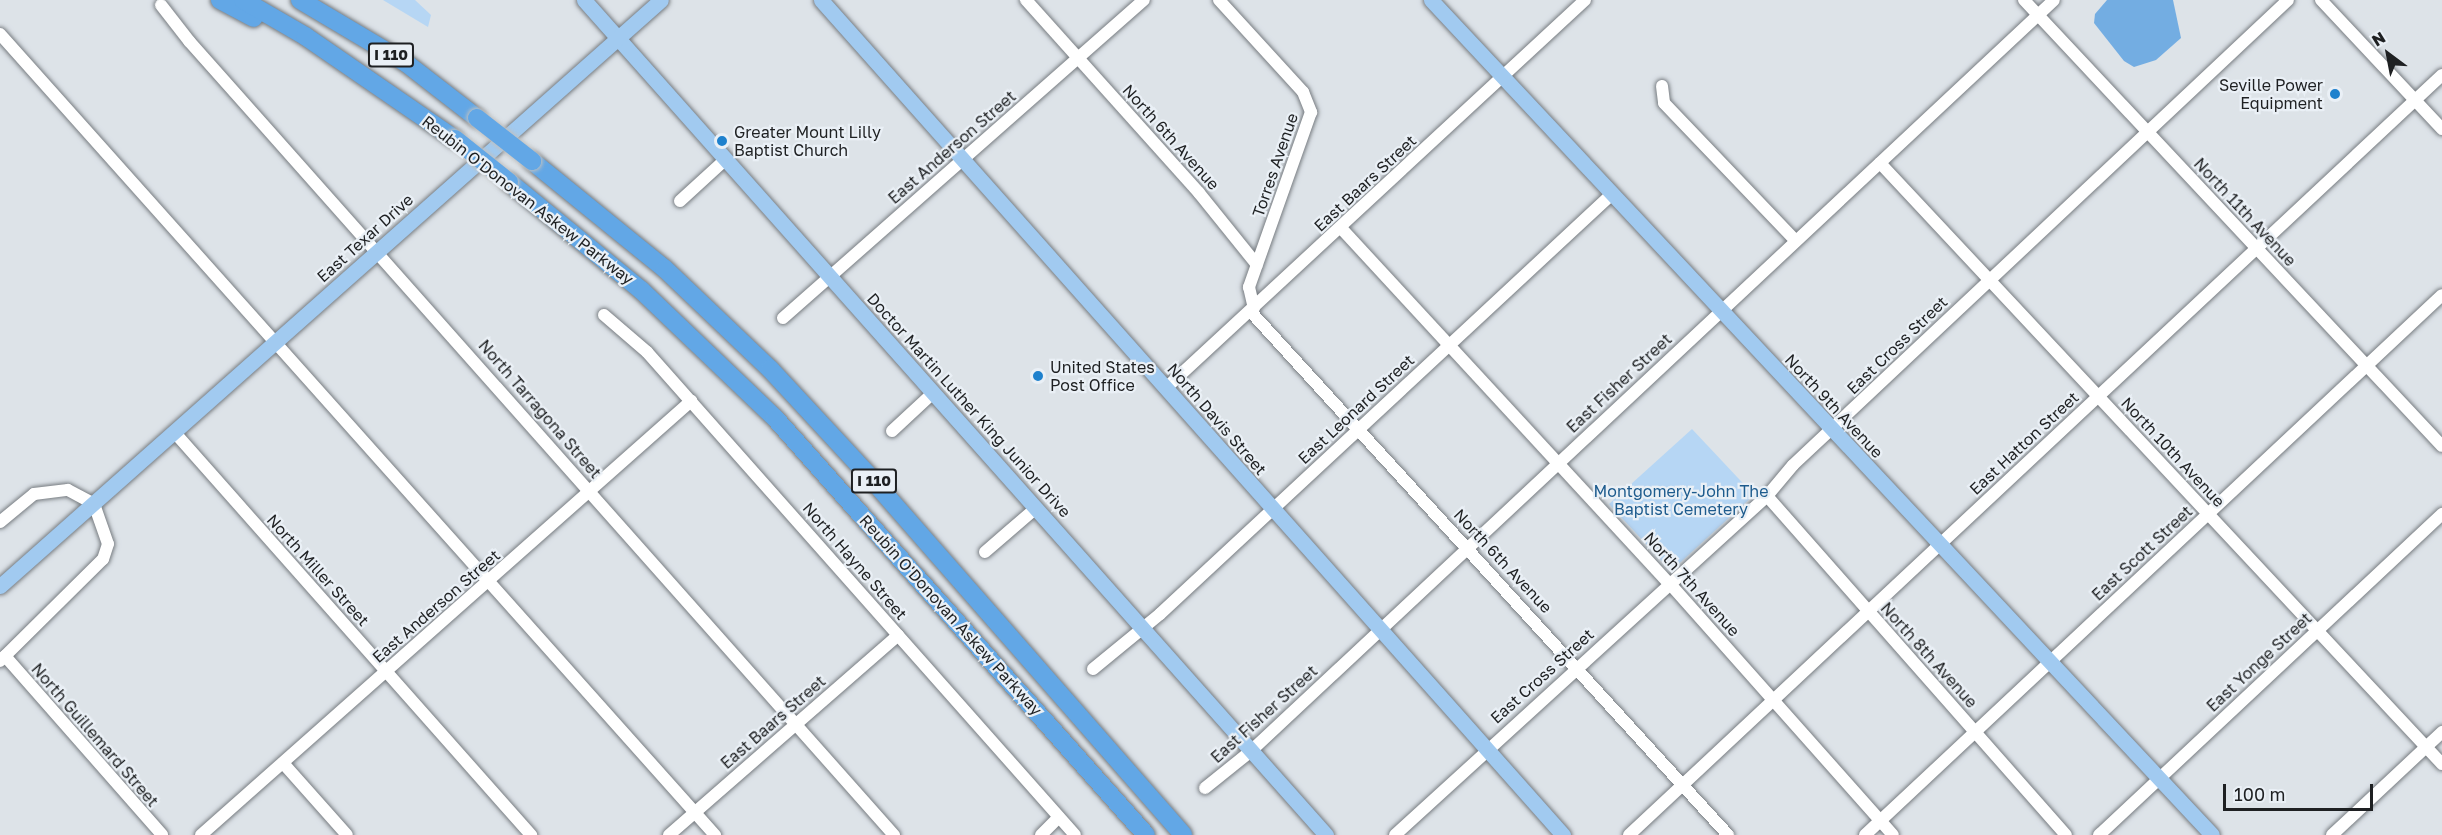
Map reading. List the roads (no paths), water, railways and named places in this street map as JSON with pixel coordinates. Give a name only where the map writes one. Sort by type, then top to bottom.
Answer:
[{"type":"highway","points":[[220,0],[367,78]]},
{"type":"highway","name":"Reubin O'Donovan Askew Parkway","points":[[243,0],[367,78],[455,139],[641,290],[775,418],[1146,835]]},
{"type":"highway","name":"Reubin O'Donovan Askew Parkway","points":[[300,0],[406,63],[665,269],[770,369],[869,476],[1183,835]]},
{"type":"main road","name":"Doctor Martin Luther King Junior Drive","points":[[584,0],[1326,835]]},
{"type":"main road","name":"East Texar Drive","points":[[0,586],[176,434],[378,251],[662,0]]},
{"type":"main road","name":"North Davis Street","points":[[821,0],[1563,835]]},
{"type":"main road","name":"North 9th Avenue","points":[[1431,0],[2212,835]]},
{"type":"street","name":"North 6th Avenue","points":[[1026,0],[1199,193],[1257,265]]},
{"type":"street","name":"East Anderson Street","points":[[783,318],[1144,0]]},
{"type":"street","name":"Torres Avenue","points":[[1219,0],[1303,92],[1311,112],[1257,265]]},
{"type":"street","name":"East Baars Street","points":[[1166,388],[1585,0]]},
{"type":"street","name":"North 11th Avenue","points":[[2024,0],[2442,446]]},
{"type":"street","name":"East Fisher Street","points":[[1205,788],[1251,751],[2054,0]]},
{"type":"street","name":"East Cross Street","points":[[1395,835],[1486,749],[1671,585],[1767,496],[1793,465],[2288,0]]},
{"type":"street","points":[[2321,0],[2442,129]]},
{"type":"street","name":"North Tarragona Street","points":[[161,5],[189,41],[378,251],[894,835]]},
{"type":"street","points":[[0,34],[715,835]]},
{"type":"street","name":"East Hatton Street","points":[[1629,835],[2442,75]]},
{"type":"street","points":[[1662,86],[1664,103],[1795,240]]},
{"type":"street","points":[[680,201],[726,159]]},
{"type":"street","name":"North 10th Avenue","points":[[1880,163],[2442,764]]},
{"type":"street","name":"East Leonard Street","points":[[1093,669],[1143,628],[1273,510],[1612,194]]},
{"type":"street","name":"North 7th Avenue","points":[[1341,228],[1671,585],[1893,835]]},
{"type":"street","points":[[1252,310],[1248,295],[1257,265]]},
{"type":"street","name":"East Scott Street","points":[[1865,835],[2442,295]]},
{"type":"street","name":"North 6th Avenue","points":[[1252,310],[1728,835]]},
{"type":"street","name":"North Hayne Street","points":[[604,315],[648,352],[1075,835]]},
{"type":"street","points":[[892,431],[933,393]]},
{"type":"street","name":"East Anderson Street","points":[[201,835],[691,401]]},
{"type":"street","name":"North Miller Street","points":[[176,434],[531,835]]},
{"type":"street","points":[[0,522],[42,491],[68,490],[94,504],[108,536],[103,559],[2,658]]},
{"type":"street","name":"North 8th Avenue","points":[[1767,496],[2066,835]]},
{"type":"street","points":[[985,552],[1036,507]]},
{"type":"street","name":"East Yonge Street","points":[[2099,835],[2442,514]]},
{"type":"street","name":"East Baars Street","points":[[669,835],[898,635]]},
{"type":"street","name":"North Guillemard Street","points":[[2,658],[162,835]]},
{"type":"street","points":[[2332,835],[2442,732]]},
{"type":"street","points":[[283,763],[347,835]]},
{"type":"street","points":[[1041,835],[1059,817]]},
{"type":"water","points":[[2107,0],[2173,0],[2181,38],[2156,60],[2134,67],[2124,61],[2094,23],[2095,14]]},
{"type":"place","name":"Seville Power Equipment","points":[[2335,94]]},
{"type":"place","name":"Greater Mount Lilly Baptist Church","points":[[722,141]]},
{"type":"place","name":"United States Post Office","points":[[1038,376]]},
{"type":"park label","name":"Montgomery-John The Baptist Cemetery","points":[[1681,500]]}]
